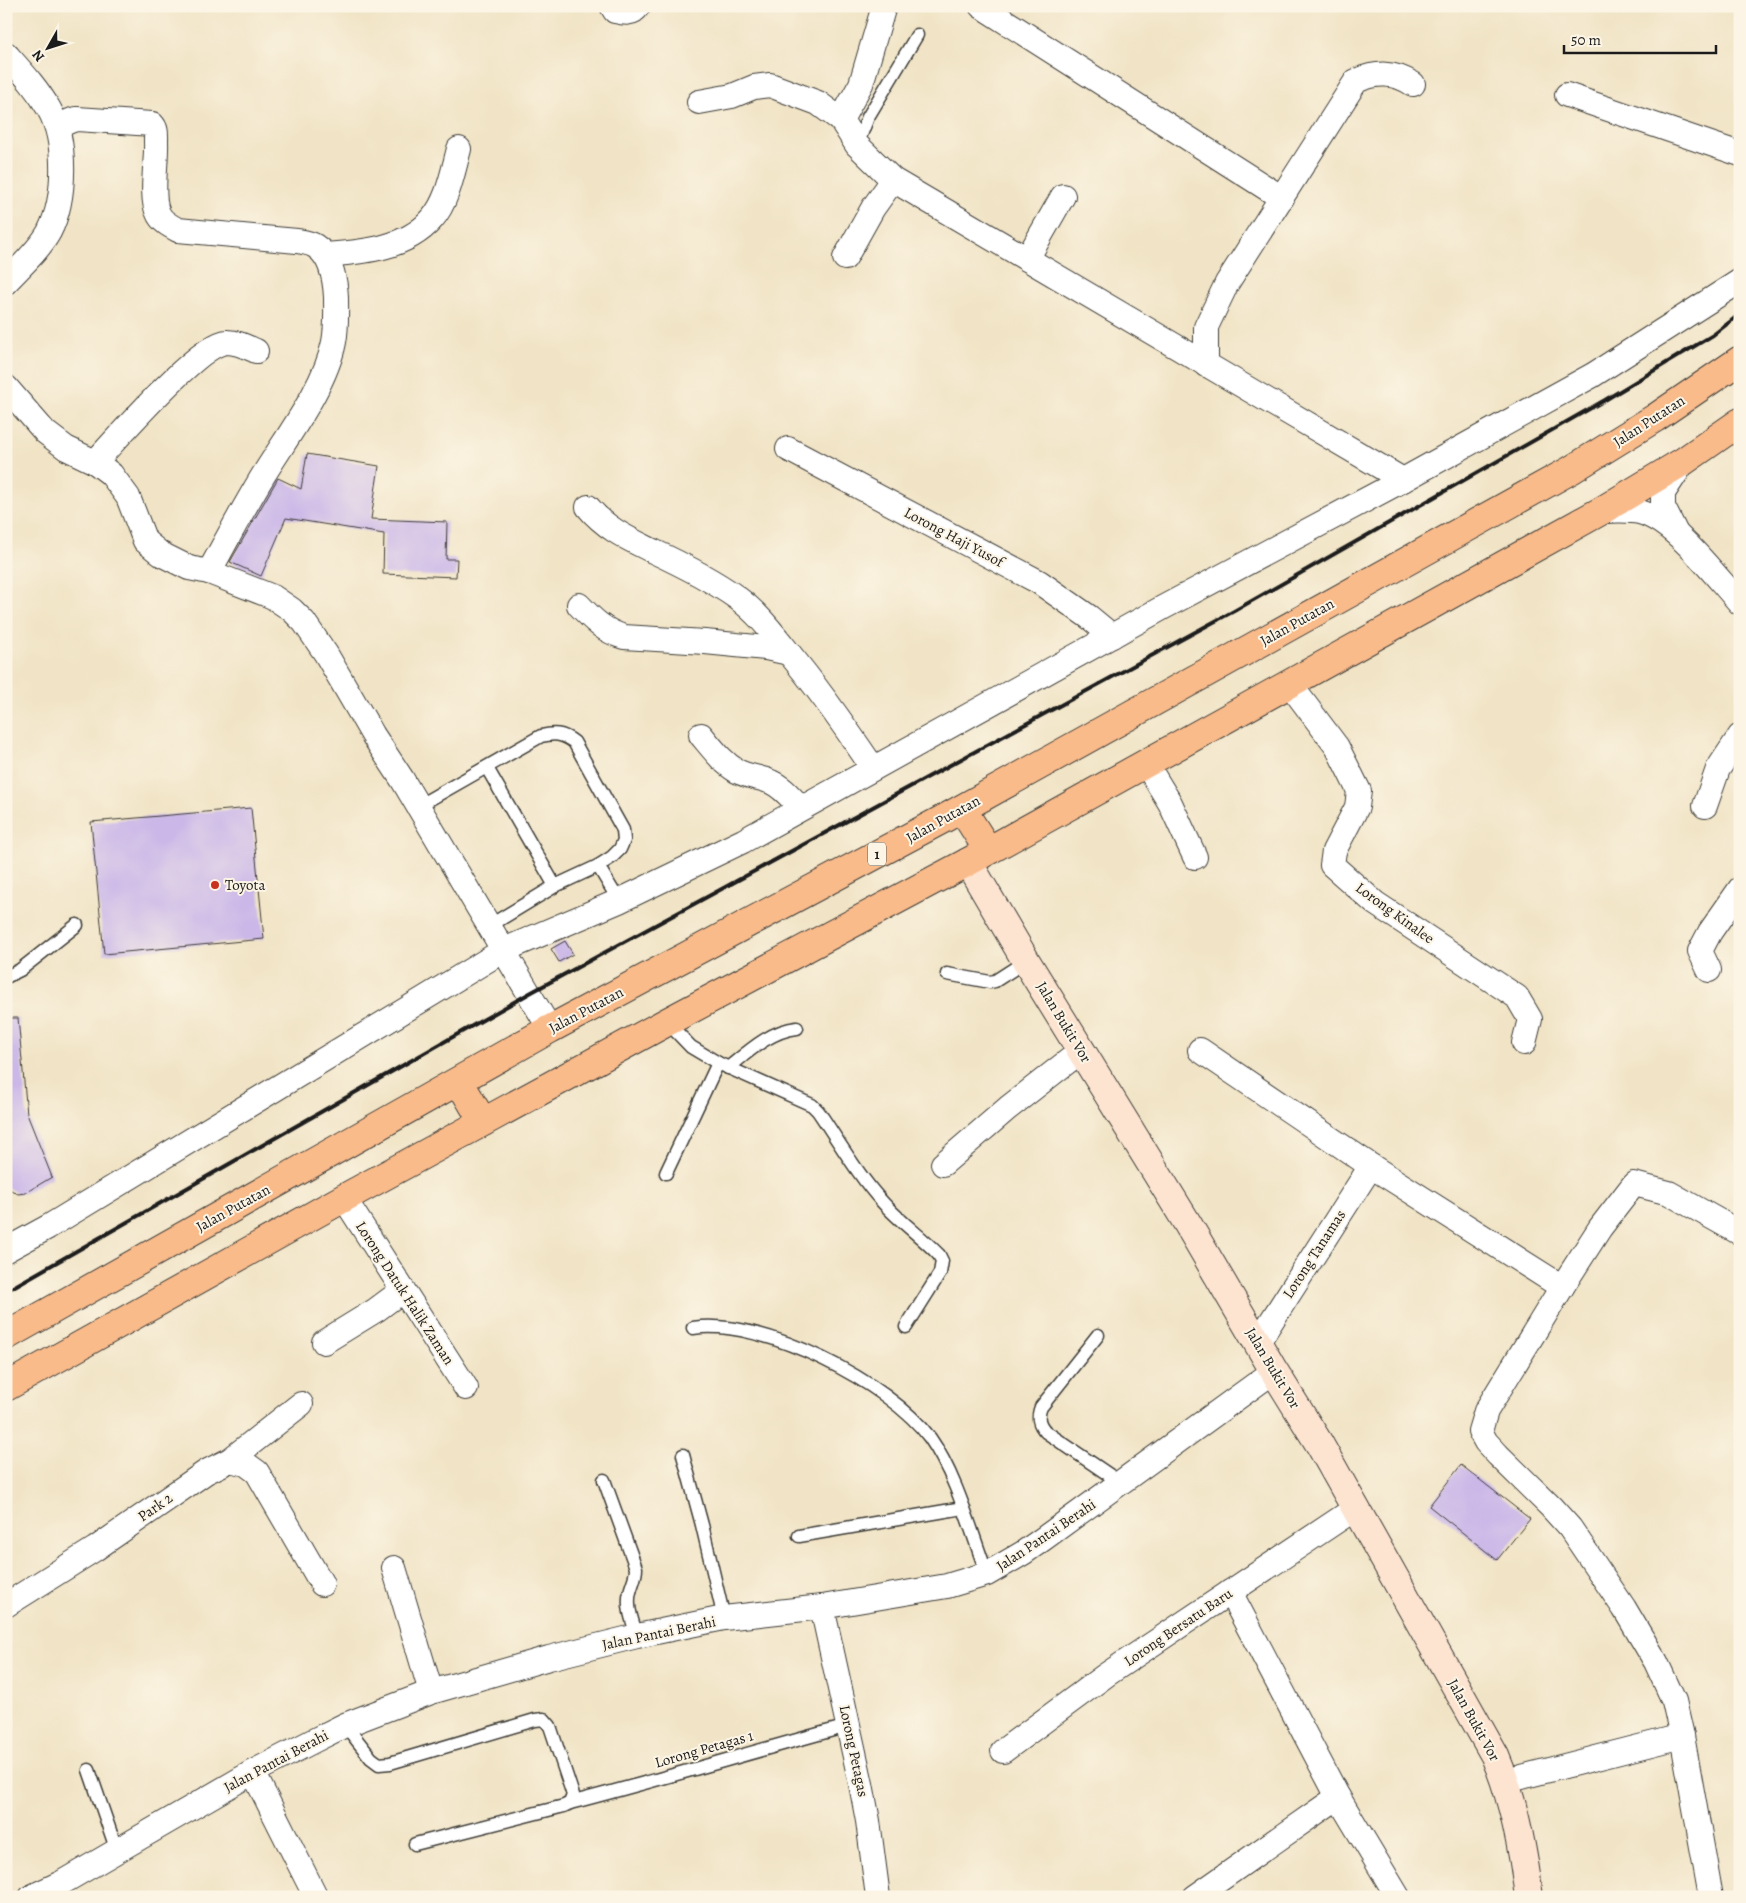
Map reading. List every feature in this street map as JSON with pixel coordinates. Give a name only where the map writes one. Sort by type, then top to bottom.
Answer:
[{"type":"highway","name":"Jalan Putatan","points":[[6,1336],[550,1029],[962,809],[1571,470],[1655,418],[1740,360]]},
{"type":"highway","points":[[6,1387],[344,1198],[667,1022],[978,856],[1600,511],[1684,462],[1740,422]]},
{"type":"highway","points":[[962,809],[978,856]]},
{"type":"highway","points":[[458,1081],[483,1122]]},
{"type":"street","points":[[612,6],[615,11],[626,13],[636,9],[638,6]]},
{"type":"street","points":[[841,120],[861,84],[884,6]]},
{"type":"street","points":[[981,6],[1282,198]]},
{"type":"street","points":[[6,54],[40,94],[57,126],[62,171],[61,191],[55,217],[48,233],[39,246],[6,282]]},
{"type":"street","points":[[1206,365],[1206,328],[1227,283],[1356,81],[1372,74],[1401,76],[1413,84]]},
{"type":"street","points":[[699,102],[732,96],[754,87],[770,84],[818,103],[841,120],[857,145],[893,180],[1403,480]]},
{"type":"street","points":[[1566,95],[1740,154]]},
{"type":"street","points":[[57,126],[69,120],[77,119],[152,124],[156,129],[157,158],[154,202],[158,214],[167,224],[178,230],[297,240],[314,246],[326,255],[336,284],[336,325],[334,342],[329,358],[311,398],[260,480],[209,572]]},
{"type":"street","points":[[326,255],[391,245],[418,231],[432,219],[439,208],[452,177],[459,148]]},
{"type":"street","points":[[845,258],[873,208],[893,180]]},
{"type":"street","points":[[1027,259],[1063,196]]},
{"type":"street","points":[[6,1250],[48,1227],[504,950],[619,901],[743,840],[1112,636],[1403,480],[1593,375],[1740,281]]},
{"type":"street","points":[[95,462],[158,395],[190,364],[214,346],[227,342],[240,344],[256,351]]},
{"type":"street","points":[[6,387],[45,432],[66,448],[95,462],[111,474],[128,497],[145,541],[161,554],[189,568],[209,572],[273,597],[292,610],[304,622],[326,654],[373,735],[418,806],[550,1029]]},
{"type":"street","name":"Lorong Haji Yusof","points":[[788,449],[1039,582],[1089,617],[1112,636]]},
{"type":"street","points":[[1677,534],[1663,507],[1663,493],[1684,462]]},
{"type":"street","points":[[588,507],[603,522],[620,534],[708,579],[736,597],[764,622],[825,698],[873,768]]},
{"type":"street","points":[[1600,511],[1644,514],[1661,522],[1677,534],[1740,603]]},
{"type":"street","points":[[579,605],[598,624],[611,633],[624,637],[705,642],[766,648],[789,653]]},
{"type":"street","name":"Lorong Kinalee","points":[[1289,683],[1337,747],[1359,791],[1357,806],[1334,851],[1332,865],[1375,903],[1517,997],[1530,1019],[1524,1043]]},
{"type":"street","points":[[701,735],[717,755],[737,771],[771,782],[782,788],[801,808]]},
{"type":"street","points":[[1705,806],[1718,769],[1740,736]]},
{"type":"street","points":[[1145,762],[1170,803],[1195,857]]},
{"type":"street","name":"Jalan Bukit Vor","points":[[978,856],[1026,961],[1320,1445],[1398,1587],[1495,1756],[1506,1782],[1522,1850],[1529,1897]]},
{"type":"street","points":[[1709,970],[1700,951],[1710,932],[1740,889]]},
{"type":"street","points":[[1200,1050],[1371,1166],[1562,1287]]},
{"type":"street","points":[[943,1164],[1008,1108],[1082,1051]]},
{"type":"street","name":"Lorong Tanamas","points":[[1258,1342],[1371,1166]]},
{"type":"street","points":[[1711,1897],[1674,1701],[1656,1662],[1629,1614],[1570,1528],[1552,1507],[1498,1455],[1486,1442],[1480,1431],[1486,1411],[1562,1287],[1600,1228],[1634,1184],[1669,1194],[1740,1233]]},
{"type":"street","name":"Lorong Datuk Halik Zaman","points":[[344,1198],[466,1388]]},
{"type":"street","points":[[324,1342],[376,1310],[403,1290]]},
{"type":"street","name":"Jalan Pantai Berahi","points":[[31,1897],[64,1890],[117,1851],[253,1772],[345,1725],[431,1692],[549,1658],[637,1636],[724,1618],[822,1606],[947,1586],[987,1574],[1023,1553],[1206,1419],[1274,1372]]},
{"type":"street","name":"Park 2","points":[[6,1605],[95,1549],[206,1472],[230,1460],[300,1404]]},
{"type":"street","points":[[230,1460],[246,1464],[257,1472],[322,1584]]},
{"type":"street","name":"Lorong Bersatu Baru","points":[[1003,1751],[1106,1675],[1356,1508]]},
{"type":"street","points":[[394,1568],[431,1692]]},
{"type":"street","points":[[1230,1592],[1338,1797],[1398,1897]]},
{"type":"street","name":"Lorong Petagas","points":[[822,1606],[868,1821],[878,1897]]},
{"type":"street","points":[[1506,1782],[1682,1736]]},
{"type":"street","points":[[253,1772],[316,1897]]},
{"type":"street","points":[[1195,1897],[1338,1797]]},
{"type":"lane","points":[[857,145],[868,117],[918,35]]},
{"type":"lane","points":[[418,806],[541,736],[554,733],[565,735],[574,742],[623,830],[624,840],[620,849],[598,866],[555,886],[489,926]]},
{"type":"lane","points":[[487,768],[555,886]]},
{"type":"lane","points":[[598,866],[619,901]]},
{"type":"lane","points":[[6,976],[20,970],[77,925]]},
{"type":"lane","points":[[946,974],[990,982],[995,981],[1026,961]]},
{"type":"lane","points":[[667,1022],[691,1046],[723,1066],[812,1105],[876,1196],[939,1255],[942,1261],[940,1273],[906,1327]]},
{"type":"lane","points":[[666,1173],[723,1066],[771,1036],[797,1028]]},
{"type":"lane","points":[[693,1328],[705,1326],[722,1327],[758,1334],[800,1349],[833,1364],[882,1393],[915,1420],[930,1439],[950,1475],[987,1574]]},
{"type":"lane","points":[[1098,1335],[1041,1407],[1038,1421],[1046,1432],[1121,1483]]},
{"type":"lane","points":[[683,1455],[724,1618]]},
{"type":"lane","points":[[604,1480],[636,1568],[636,1579],[630,1593],[629,1609],[637,1636]]},
{"type":"lane","points":[[799,1536],[963,1508]]},
{"type":"lane","points":[[345,1725],[371,1758],[379,1764],[390,1763],[535,1720],[544,1720],[550,1726],[573,1795],[570,1803]]},
{"type":"lane","name":"Lorong Petagas 1","points":[[415,1844],[564,1806],[848,1726]]},
{"type":"lane","points":[[89,1770],[117,1851]]},
{"type":"building","points":[[307,454],[379,466],[371,519],[447,522],[446,559],[457,559],[456,577],[383,574],[384,534],[286,518],[261,576],[230,562],[278,478],[301,489]]},
{"type":"building","points":[[251,808],[264,939],[104,954],[91,822]]},
{"type":"building","points":[[565,941],[573,954],[559,962],[551,949]]},
{"type":"building","points":[[6,1018],[18,1018],[27,1114],[52,1177],[25,1193],[18,1194],[6,1187]]},
{"type":"building","points":[[1461,1465],[1530,1519],[1497,1560],[1429,1506]]},
{"type":"railway","points":[[6,1291],[530,993],[1234,611],[1605,400],[1713,335],[1740,314]]},
{"type":"place","name":"Toyota","points":[[215,885]]}]
